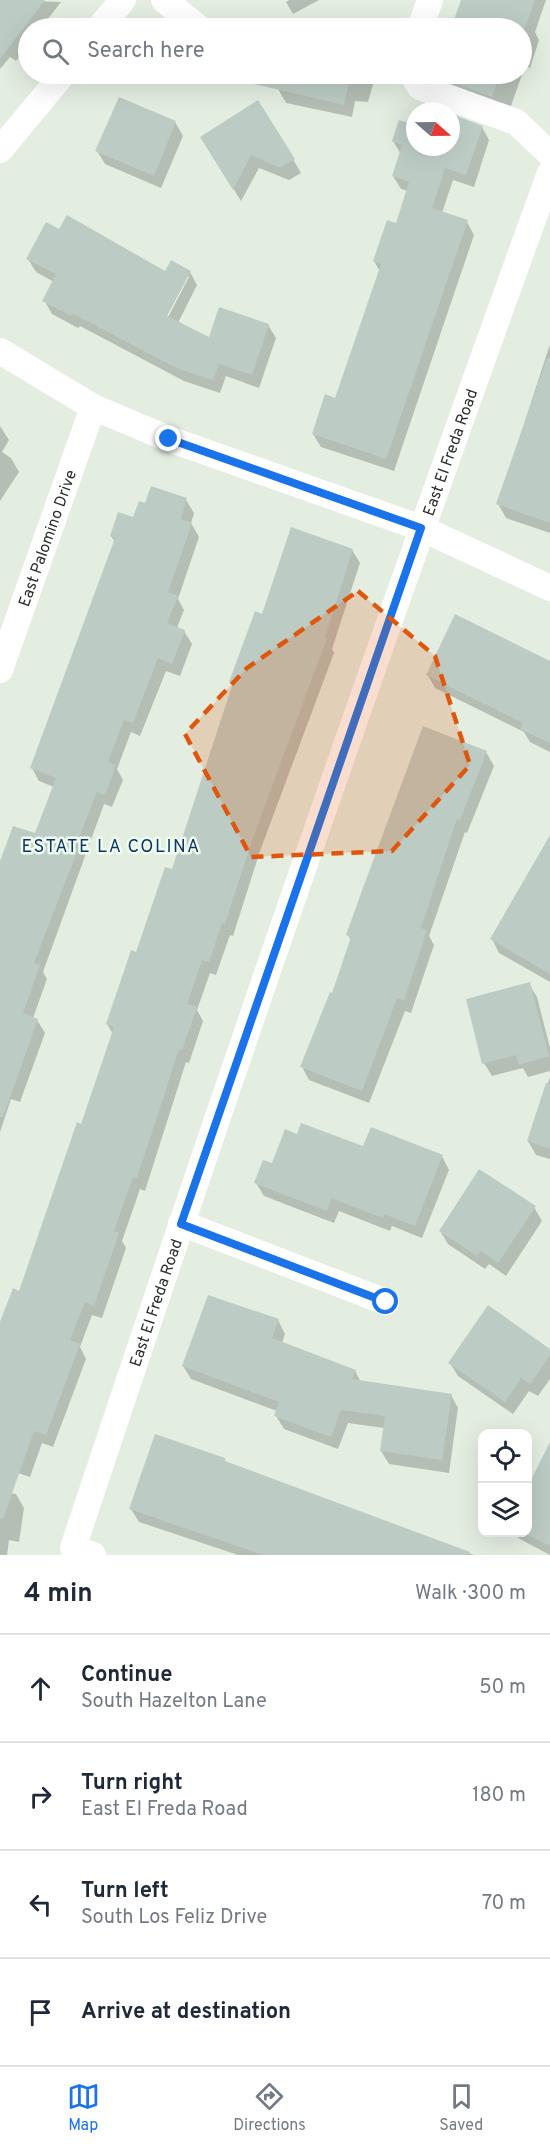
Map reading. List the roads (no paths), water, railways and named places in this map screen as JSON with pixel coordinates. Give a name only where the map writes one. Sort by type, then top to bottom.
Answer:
[{"type":"street","points":[[108,18],[123,0]]},
{"type":"street","points":[[164,0],[186,18]]},
{"type":"street","points":[[424,18],[430,0]]},
{"type":"street","points":[[0,150],[55,84]]},
{"type":"street","points":[[418,84],[420,87],[516,122],[550,154]]},
{"type":"street","name":"East El Freda Road","points":[[83,1551],[181,1224],[421,528],[550,173]]},
{"type":"street","points":[[0,351],[93,408],[169,439],[421,528],[550,588]]},
{"type":"street","name":"East Palomino Drive","points":[[0,670],[93,408]]},
{"type":"street","points":[[181,1224],[386,1302]]},
{"type":"district","name":"ESTATE LA COLINA","points":[[111,846]]}]
